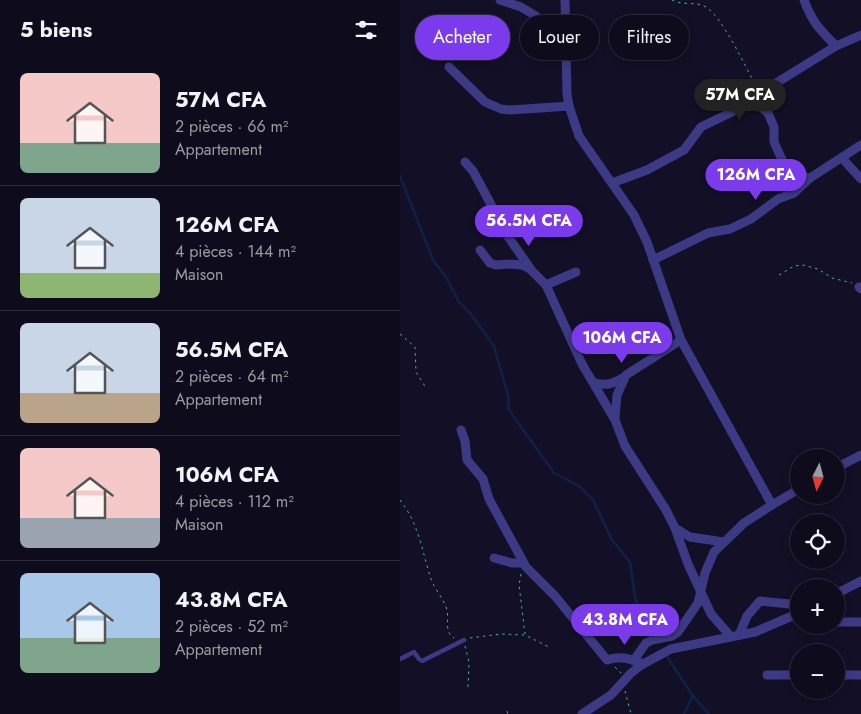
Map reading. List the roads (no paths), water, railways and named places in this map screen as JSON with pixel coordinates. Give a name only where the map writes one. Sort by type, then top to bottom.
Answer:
[{"type":"street","points":[[500,0],[522,7],[534,15]]},
{"type":"street","points":[[565,0],[565,15]]},
{"type":"street","points":[[804,0],[815,25],[836,46]]},
{"type":"street","points":[[612,183],[647,170],[684,150],[701,126],[740,108],[760,93],[836,46],[861,35]]},
{"type":"street","points":[[566,60],[569,106],[579,136],[634,214],[647,242],[681,340],[772,505]]},
{"type":"street","points":[[450,67],[485,102],[501,109],[569,106]]},
{"type":"street","points":[[747,103],[762,108],[768,113],[774,127],[774,142],[784,164],[793,173],[810,178]]},
{"type":"street","points":[[653,260],[708,233],[730,229],[751,219],[778,199],[794,193],[810,178],[861,145]]},
{"type":"street","points":[[842,158],[861,179]]},
{"type":"street","points":[[465,162],[473,172],[517,251],[530,269],[546,284],[582,364],[615,420],[625,446],[666,510],[711,614],[735,636]]},
{"type":"street","points":[[480,250],[490,263],[496,265],[516,265],[530,269]]},
{"type":"street","points":[[546,284],[576,272]]},
{"type":"street","points":[[594,383],[605,386],[613,384],[681,340]]},
{"type":"street","points":[[615,420],[617,396],[626,375]]},
{"type":"street","points":[[461,430],[465,441],[467,460],[483,479],[489,498],[524,565],[555,596],[607,660],[617,657],[638,662],[671,649],[755,632],[790,617]]},
{"type":"street","points":[[845,463],[861,455]]},
{"type":"street","points":[[582,714],[611,695],[625,680],[638,662],[646,643],[672,636],[678,632],[698,602],[710,561],[724,542],[744,523],[790,495]]},
{"type":"street","points":[[675,528],[690,537],[724,542]]},
{"type":"street","points":[[494,558],[524,565]]},
{"type":"street","points":[[845,589],[861,581]]},
{"type":"street","points":[[735,636],[747,616],[760,601],[790,604]]},
{"type":"street","points":[[845,622],[861,622]]},
{"type":"street","points":[[767,675],[790,675]]},
{"type":"street","points":[[845,675],[861,675]]},
{"type":"lane","points":[[400,659],[414,652],[418,659],[422,661],[462,640]]},
{"type":"waterway","points":[[400,176],[433,260],[446,277],[459,302],[470,313],[494,346],[508,395],[509,410],[554,473],[579,486],[593,500],[612,540],[630,562],[635,597],[643,620],[654,637]]},
{"type":"waterway","points":[[666,655],[693,696],[709,714]]},
{"type":"waterway","points":[[684,714],[693,696]]}]
